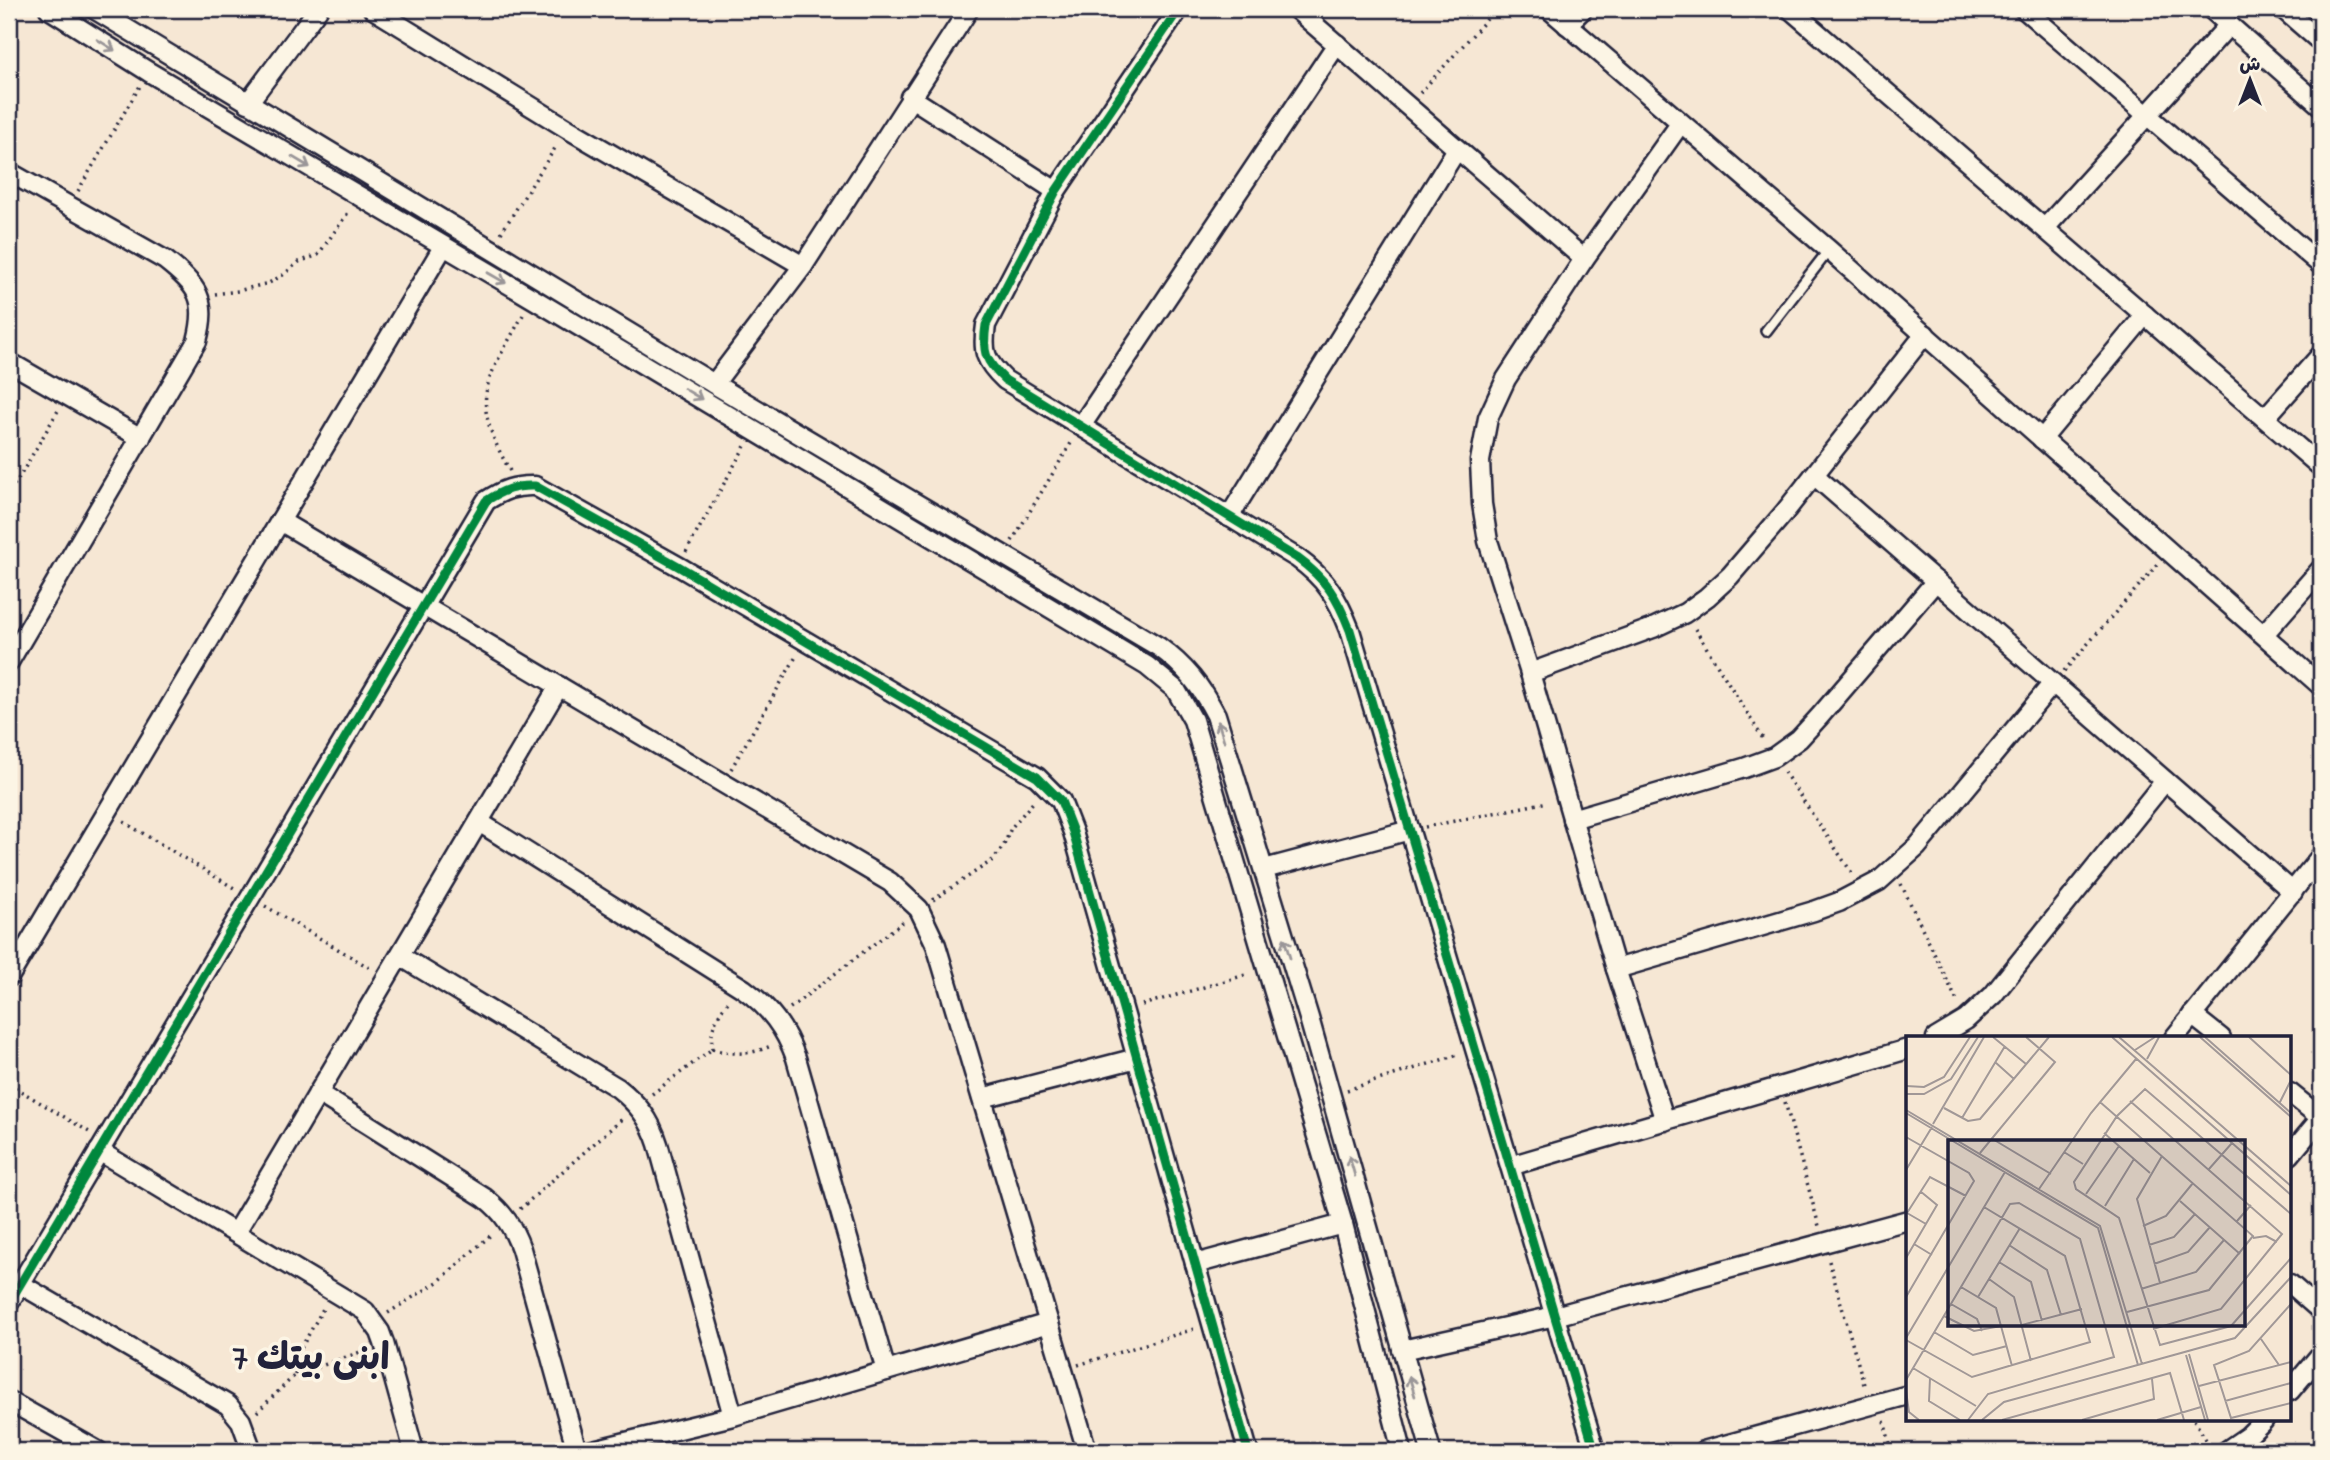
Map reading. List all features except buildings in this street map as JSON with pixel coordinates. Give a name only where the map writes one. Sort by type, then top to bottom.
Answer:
[{"type":"street","points":[[48,9],[149,72],[1147,666],[1176,690],[1193,720],[1267,968],[1343,1224],[1402,1451]]},
{"type":"street","points":[[94,9],[1159,648],[1188,670],[1216,715],[1332,1095],[1431,1451]]},
{"type":"street","points":[[248,103],[318,9]]},
{"type":"street","points":[[373,9],[568,129],[803,266]]},
{"type":"street","points":[[715,384],[803,266],[969,9]]},
{"type":"street","points":[[1179,9],[1056,191],[986,325],[983,346],[990,366],[1005,380],[1306,565],[1331,589],[1350,630],[1595,1451]]},
{"type":"street","points":[[1296,9],[1584,259]]},
{"type":"street","points":[[1549,9],[1925,334],[2321,686]]},
{"type":"street","points":[[1567,25],[1583,9]]},
{"type":"street","points":[[1790,9],[2321,467]]},
{"type":"street","points":[[2024,9],[2321,265]]},
{"type":"street","points":[[2211,9],[2321,106]]},
{"type":"street","points":[[2287,10],[2321,42]]},
{"type":"street","points":[[2045,228],[2229,25]]},
{"type":"street","points":[[1081,426],[1336,44]]},
{"type":"street","points":[[910,97],[1056,191]]},
{"type":"street","points":[[1665,1121],[1616,969],[1530,673],[1488,541],[1482,504],[1480,461],[1488,418],[1506,379],[1584,259],[1680,124]]},
{"type":"street","points":[[1229,517],[1457,149]]},
{"type":"street","points":[[339,184],[351,164]]},
{"type":"street","points":[[9,172],[165,260],[186,276],[199,295],[203,318],[197,341],[9,662]]},
{"type":"street","points":[[9,977],[443,247]]},
{"type":"street","points":[[2042,439],[2145,315]]},
{"type":"street","points":[[1530,673],[1653,628],[1685,613],[1707,597],[1730,576],[1814,475],[1925,334]]},
{"type":"street","points":[[2265,418],[2321,355]]},
{"type":"street","points":[[9,362],[141,438]]},
{"type":"street","points":[[1814,475],[2293,892]]},
{"type":"street","points":[[9,1303],[486,501],[501,491],[518,485],[535,486],[678,566],[1031,773],[1061,800],[1069,816],[1248,1451]]},
{"type":"street","points":[[280,521],[890,882],[919,909],[936,945],[1087,1451]]},
{"type":"street","points":[[2264,634],[2321,569]]},
{"type":"street","points":[[1572,819],[1774,757],[1799,739],[1936,581]]},
{"type":"street","points":[[1616,969],[1839,902],[1879,881],[1917,847],[2053,683]]},
{"type":"street","points":[[236,1232],[559,686]]},
{"type":"street","points":[[1939,1036],[1966,1020],[1993,995],[2165,781]]},
{"type":"street","points":[[479,822],[744,989],[762,1002],[777,1018],[788,1037],[886,1371]]},
{"type":"street","points":[[1264,870],[1410,830]]},
{"type":"street","points":[[2176,1036],[2321,856]]},
{"type":"street","points":[[400,956],[618,1088],[638,1105],[647,1117],[658,1144],[733,1416]]},
{"type":"street","points":[[2192,1016],[2218,1036]]},
{"type":"street","points":[[1284,1027],[1309,1018]]},
{"type":"street","points":[[1510,1167],[1906,1050]]},
{"type":"street","points":[[982,1098],[1137,1058]]},
{"type":"street","points":[[318,1093],[485,1198],[508,1220],[521,1249],[577,1451]]},
{"type":"street","points":[[2292,1095],[2321,1118],[2292,1153]]},
{"type":"street","points":[[102,1146],[365,1311],[384,1343],[414,1451]]},
{"type":"street","points":[[1402,1350],[1555,1316],[1906,1221]]},
{"type":"street","points":[[1195,1264],[1343,1224]]},
{"type":"street","points":[[20,1284],[228,1405],[241,1421],[252,1451]]},
{"type":"street","points":[[2292,1286],[2321,1311]]},
{"type":"street","points":[[589,1451],[733,1416],[1049,1323]]},
{"type":"street","points":[[2292,1389],[2321,1354]]},
{"type":"street","points":[[1703,1451],[1906,1395]]},
{"type":"street","points":[[9,1401],[98,1451]]},
{"type":"street","points":[[2226,1451],[2248,1436],[2262,1422]]},
{"type":"lane","points":[[1766,331],[1829,250]]},
{"type":"path","points":[[1408,106],[1496,9]]},
{"type":"path","points":[[68,207],[149,72]]},
{"type":"path","points":[[491,248],[568,129]]},
{"type":"path","points":[[199,295],[238,291],[261,285],[283,275],[299,262],[317,255],[359,197]]},
{"type":"path","points":[[518,485],[488,426],[484,402],[488,379],[532,298]]},
{"type":"path","points":[[9,490],[16,483],[67,395]]},
{"type":"path","points":[[1003,556],[1081,426]]},
{"type":"path","points":[[678,566],[754,430]]},
{"type":"path","points":[[2053,683],[2170,551]]},
{"type":"path","points":[[723,783],[805,641]]},
{"type":"path","points":[[1410,830],[1566,799]]},
{"type":"path","points":[[1894,870],[1966,1020]]},
{"type":"path","points":[[1123,1010],[1267,968]]},
{"type":"path","points":[[712,1049],[711,1037],[719,1013],[744,989]]},
{"type":"path","points":[[373,1321],[407,1303],[439,1281],[638,1105],[712,1049],[742,1054],[758,1052],[788,1037]]},
{"type":"path","points":[[1332,1095],[1475,1049]]},
{"type":"path","points":[[9,1084],[102,1146]]},
{"type":"path","points":[[295,1376],[296,1362],[306,1338],[335,1291]]},
{"type":"path","points":[[1063,1370],[1212,1323]]},
{"type":"path","points":[[241,1421],[264,1407],[295,1376],[384,1343]]},
{"type":"path","points":[[1879,1402],[1892,1451]]},
{"type":"path","points":[[2195,1422],[2213,1451]]},
{"type":"cycle path","points":[[1179,9],[1056,191],[986,325],[984,342],[987,356],[1005,380],[1297,558],[1316,573],[1335,598],[1350,630],[1595,1451]]},
{"type":"cycle path","points":[[9,1303],[486,501],[509,489],[535,486],[678,566],[1037,777],[1061,801],[1073,832],[1248,1451]]},
{"type":"district","name":"ابنى بيتك 7","points":[[311,1360]]}]
